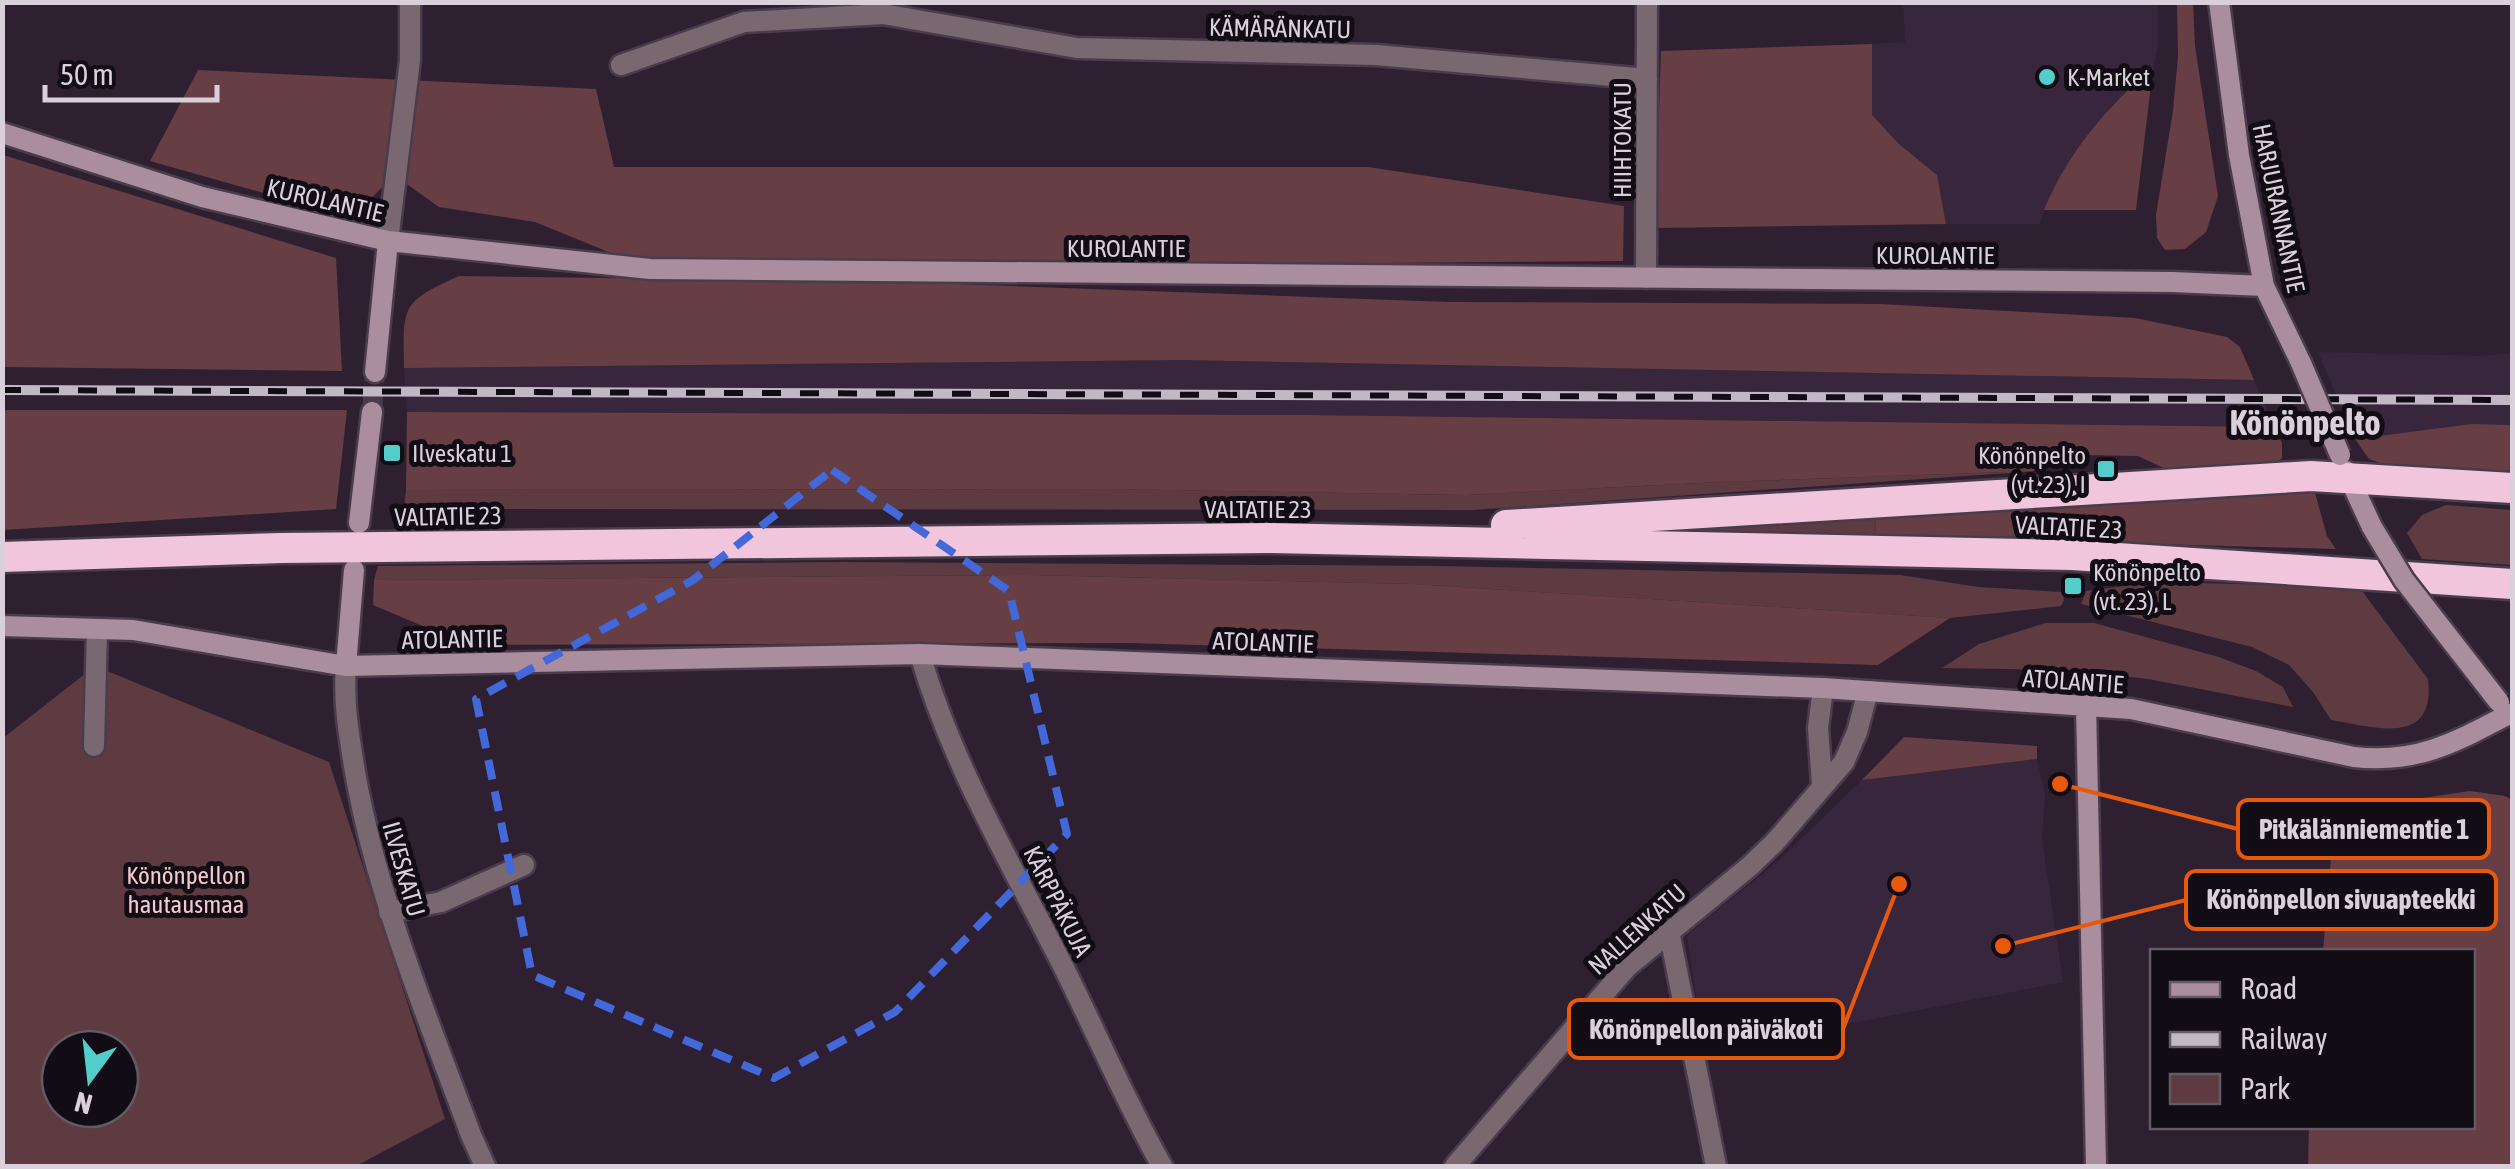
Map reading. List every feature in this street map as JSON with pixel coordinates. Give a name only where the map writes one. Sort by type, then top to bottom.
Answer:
[{"type":"highway","points":[[1269,538],[2344,466],[2512,488]]},
{"type":"highway","name":"VALTATIE 23","points":[[2,557],[281,548],[1269,538],[2072,555],[2512,584]]},
{"type":"street","points":[[375,372],[410,60],[410,2]]},
{"type":"street","name":"HIIHTOKATU","points":[[1646,278],[1647,2]]},
{"type":"street","name":"HARJURANNANTIE","points":[[2219,2],[2239,155],[2264,286],[2372,527],[2404,580],[2507,711]]},
{"type":"street","name":"KÄMÄRÄNKATU","points":[[621,65],[744,22],[883,14],[1077,48],[1376,55],[1646,79]]},
{"type":"street","name":"KUROLANTIE","points":[[2,134],[202,196],[388,240],[650,269],[2173,282],[2264,286]]},
{"type":"street","points":[[359,523],[372,412]]},
{"type":"street","name":"ILVESKATU","points":[[354,570],[343,701],[362,810],[389,912],[470,1136],[486,1166]]},
{"type":"street","name":"ATOLANTIE","points":[[2,626],[133,630],[346,666],[920,654],[1823,688],[2131,710],[2354,757],[2386,760],[2425,753],[2507,711]]},
{"type":"street","points":[[94,746],[97,629]]},
{"type":"street","name":"KÄRPPÄKUJA","points":[[920,654],[950,736],[1125,1100],[1162,1166]]},
{"type":"street","points":[[1822,784],[1818,728],[1823,688]]},
{"type":"street","name":"NALLENKATU","points":[[1456,1166],[1627,967],[1775,842],[1844,762],[1868,691]]},
{"type":"street","points":[[2086,705],[2096,1166]]},
{"type":"street","points":[[389,912],[441,902],[524,865]]},
{"type":"street","points":[[1669,931],[1716,1166]]},
{"type":"highlighted area","points":[[832,470],[1009,591],[1067,834],[895,1012],[774,1078],[532,975],[476,699],[693,580]]},
{"type":"shaded area","points":[[1903,3],[2158,3],[2158,46],[2153,68],[2110,107],[2052,192],[2039,224],[1946,224],[1937,175],[1872,115],[1872,44],[1905,42]]},
{"type":"shaded area","points":[[2177,3],[2193,3],[2195,46],[2218,196],[2206,232],[2185,249],[2165,250],[2157,238],[2156,215],[2173,111]]},
{"type":"shaded area","points":[[1872,44],[1872,115],[1937,175],[1946,224],[1655,228],[1661,51]]},
{"type":"shaded area","points":[[2153,68],[2136,210],[2044,210],[2064,170],[2090,132]]},
{"type":"shaded area","points":[[198,70],[596,89],[614,167],[1368,167],[1624,206],[1623,261],[650,269],[535,222],[439,207],[394,175],[352,218],[150,161]]},
{"type":"shaded area","points":[[3,155],[336,258],[342,371],[3,367]]},
{"type":"shaded area","points":[[459,276],[903,282],[1448,302],[1881,304],[2135,318],[2227,337],[2240,347],[2254,380],[1181,360],[404,368],[404,331],[409,308],[426,293]]},
{"type":"shaded area","points":[[2318,352],[2480,356],[2512,353],[2512,425],[2472,424],[2355,439]]},
{"type":"shaded area","points":[[1181,360],[2254,380],[2275,427],[1303,415],[407,412],[404,368]]},
{"type":"shaded area","points":[[3,410],[347,410],[336,509],[3,530]]},
{"type":"shaded area","points":[[407,412],[1303,415],[2275,427],[2282,443],[2282,458],[2274,465],[2170,471],[2138,456],[2079,455],[2037,471],[1465,495],[1108,489],[406,490]]},
{"type":"shaded area","points":[[2472,424],[2512,425],[2512,470],[2400,470],[2369,459],[2355,439]]},
{"type":"shaded area","points":[[2263,492],[2315,493],[2327,536],[2336,549],[1876,536],[1875,518]]},
{"type":"shaded area","points":[[1028,575],[1413,584],[1950,618],[1878,665],[1130,643],[428,645],[425,627],[373,605],[374,580]]},
{"type":"shaded area","points":[[1904,737],[2037,746],[2037,759],[1862,780]]},
{"type":"shaded area","points":[[2037,759],[2045,795],[2042,839],[2063,982],[1704,1052],[1687,935],[1777,862],[1862,780]]},
{"type":"shaded area","points":[[2470,791],[2512,800],[2512,1166],[2308,1166],[2309,1129],[2475,1129],[2475,949],[2323,949],[2335,811]]},
{"type":"green space","points":[[2037,471],[1473,510],[404,509],[406,490],[1108,489],[1465,495]]},
{"type":"green space","points":[[2446,505],[2512,510],[2512,565],[2422,559],[2407,533],[2422,515]]},
{"type":"green space","points":[[1875,518],[1876,536],[1631,530]]},
{"type":"green space","points":[[841,562],[1439,566],[1900,575],[1979,587],[2062,592],[2064,600],[2061,606],[1950,618],[1413,584],[1028,575],[374,580],[378,566]]},
{"type":"green space","points":[[2156,582],[2359,587],[2428,679],[2428,701],[2422,716],[2399,728],[2331,720],[2289,665],[2252,647],[2081,604],[2086,591]]},
{"type":"green space","points":[[2045,623],[2094,623],[2219,657],[2256,671],[2283,687],[2293,707],[2148,679],[2069,670],[1942,668],[1979,644]]},
{"type":"green space","name":"Könönpellon hautausmaa","points":[[95,666],[329,762],[445,1119],[356,1166],[3,1166],[3,738]]},
{"type":"tunnel","points":[[372,412],[375,372]]},
{"type":"railway","points":[[2,390],[2512,400]]},
{"type":"place","name":"K-Market","points":[[2047,77]]},
{"type":"place","name":"Ilveskatu 1","points":[[392,453]]},
{"type":"place","name":"Könönpelto (vt. 23), I","points":[[2106,469]]},
{"type":"place","name":"Könönpelto (vt. 23), L","points":[[2073,586]]},
{"type":"place","name":"Pitkälänniementie 1","points":[[2060,784]]},
{"type":"place","name":"Könönpellon päiväkoti","points":[[1899,884]]},
{"type":"place","name":"Könönpellon sivuapteekki","points":[[2003,946]]},
{"type":"district","name":"Könönpelto","points":[[2305,422]]}]
